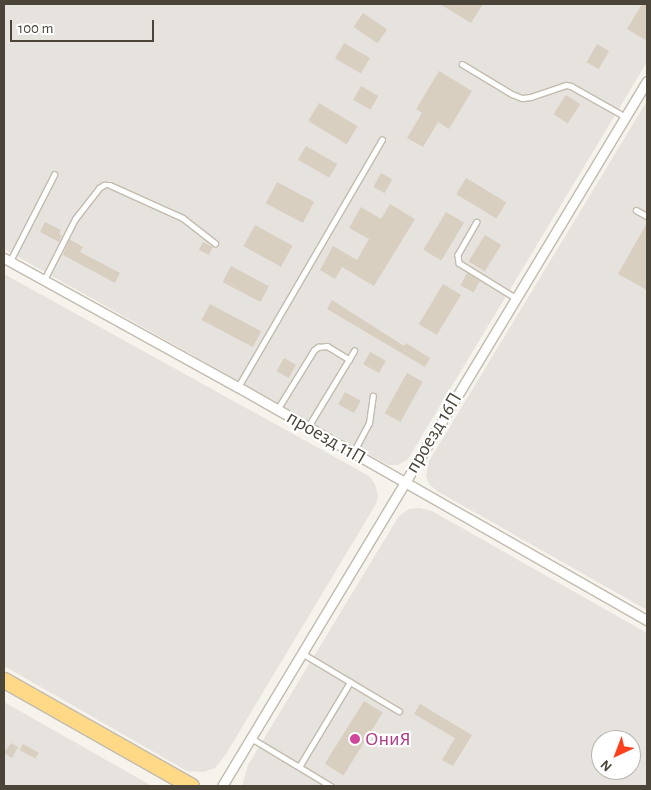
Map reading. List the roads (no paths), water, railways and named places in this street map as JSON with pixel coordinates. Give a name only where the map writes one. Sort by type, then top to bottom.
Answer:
[{"type":"highway","points":[[4,680],[191,786]]},
{"type":"street","name":"проезд 16П","points":[[222,786],[647,81]]},
{"type":"street","name":"проезд 11П","points":[[7,260],[238,387],[647,620]]},
{"type":"lane","points":[[462,64],[522,98],[531,97],[566,85],[626,117]]},
{"type":"lane","points":[[238,387],[382,140]]},
{"type":"lane","points":[[7,260],[54,175]]},
{"type":"lane","points":[[44,280],[75,219],[99,188],[104,186],[110,185],[183,218],[215,243]]},
{"type":"lane","points":[[636,210],[647,216]]},
{"type":"lane","points":[[477,222],[458,255],[459,263],[516,298]]},
{"type":"lane","points":[[277,410],[314,350],[318,347],[327,346],[350,359]]},
{"type":"lane","points":[[308,428],[354,351]]},
{"type":"lane","points":[[354,453],[369,423],[373,396]]},
{"type":"lane","points":[[302,653],[399,711]]},
{"type":"lane","points":[[299,767],[350,682]]},
{"type":"lane","points":[[251,738],[331,786]]},
{"type":"place","name":"ОниЯ","points":[[355,739]]}]
